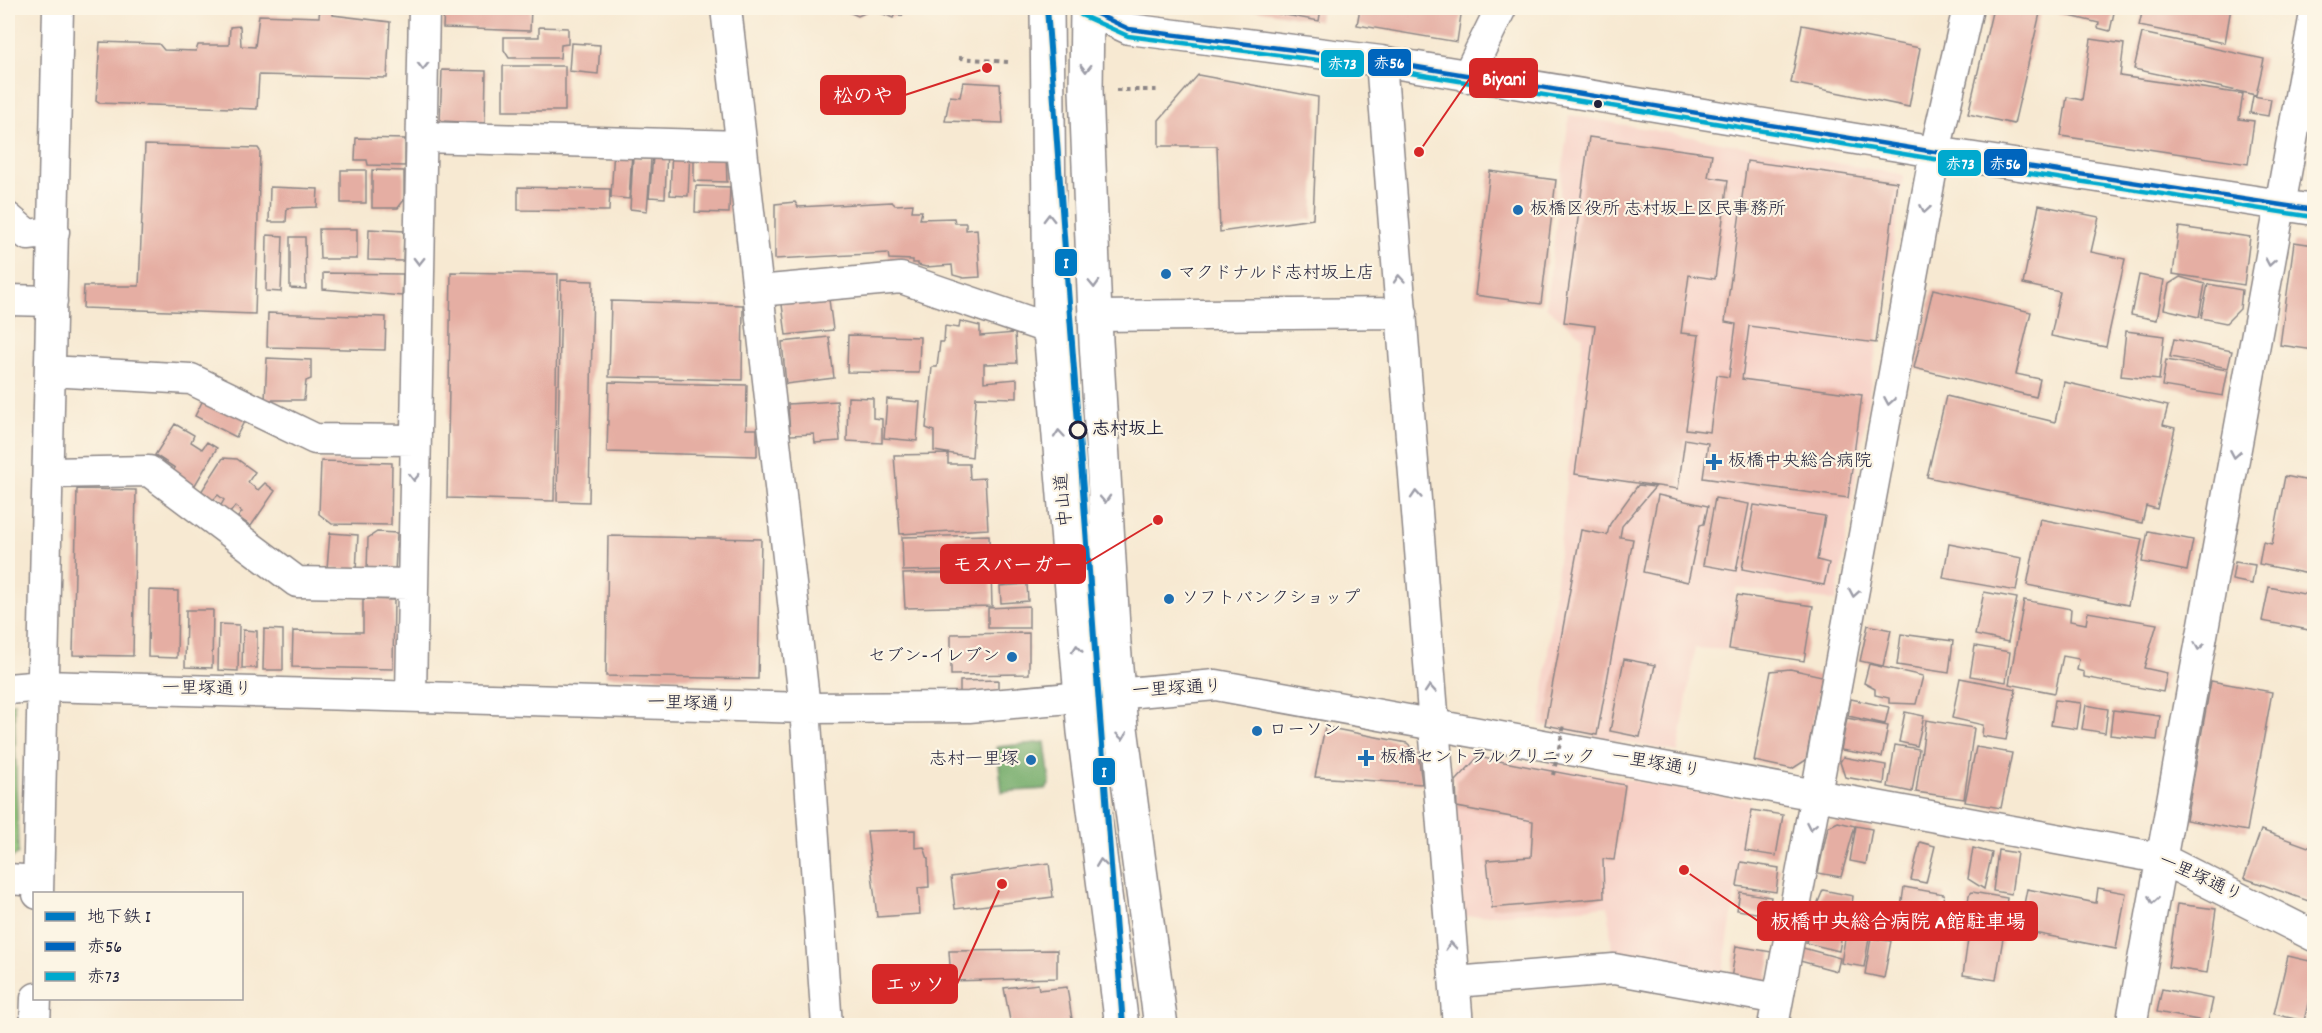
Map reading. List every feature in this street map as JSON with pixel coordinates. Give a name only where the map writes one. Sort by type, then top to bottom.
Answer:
[{"type":"highway","name":"中山道","points":[[1047,8],[1050,328],[1081,697],[1122,1026]]},
{"type":"highway","points":[[1086,8],[1086,90],[1095,316],[1118,693],[1161,1026]]},
{"type":"street","points":[[8,879],[38,887],[58,8]]},
{"type":"street","points":[[411,695],[411,584],[424,8]]},
{"type":"street","points":[[726,8],[805,708],[827,1026]]},
{"type":"street","points":[[1086,8],[1129,29],[1381,61],[1467,77],[1935,152],[2314,210]]},
{"type":"street","points":[[1467,77],[1501,8]]},
{"type":"street","points":[[1455,982],[1614,969],[1776,1012],[1935,152],[1968,8]]},
{"type":"street","points":[[2131,1026],[2314,19]]},
{"type":"street","points":[[1381,61],[1458,1026]]},
{"type":"street","points":[[422,137],[741,146]]},
{"type":"street","points":[[8,218],[28,235],[54,232]]},
{"type":"street","points":[[758,291],[901,278],[1050,328]]},
{"type":"street","points":[[8,300],[52,301]]},
{"type":"street","points":[[1095,316],[1402,313]]},
{"type":"street","points":[[50,371],[191,379],[315,439],[415,440]]},
{"type":"street","points":[[49,473],[149,471],[297,582],[411,584]]},
{"type":"street","name":"一里塚通り","points":[[8,689],[43,686],[805,708],[969,707],[1216,685],[2160,858],[2314,936]]},
{"type":"street","points":[[35,1026],[36,1000]]},
{"type":"path","points":[[959,58],[1008,62]]},
{"type":"path","points":[[1113,90],[1157,90]]},
{"type":"path","points":[[1553,775],[1564,725]]},
{"type":"shaded area","name":"板橋中央総合病院","points":[[1569,115],[1904,175],[1836,601],[1736,588],[1727,650],[1695,648],[1678,752],[1568,732],[1561,768],[1750,801],[1721,984],[1613,964],[1608,906],[1463,917],[1453,767],[1467,752],[1548,766],[1556,729],[1540,725],[1583,337],[1546,307]]},
{"type":"green space","points":[[14,703],[18,853],[8,861],[8,704]]},
{"type":"green space","points":[[1045,742],[1050,783],[1046,789],[1002,792],[997,747]]},
{"type":"building","points":[[320,8],[333,8],[333,15],[390,22],[387,78],[259,75],[257,109],[99,103],[96,101],[100,42],[159,44],[164,50],[196,51],[198,45],[229,45],[230,27],[240,26],[241,46],[255,47],[259,15],[319,17]]},
{"type":"building","points":[[444,8],[531,8],[530,31],[443,28]]},
{"type":"building","points":[[839,8],[866,8],[867,12],[858,16]]},
{"type":"building","points":[[878,8],[905,8],[902,16],[895,14],[893,18],[876,11]]},
{"type":"building","points":[[1247,8],[1321,8],[1319,21]]},
{"type":"building","points":[[1360,8],[1462,8],[1457,42],[1357,25]]},
{"type":"building","points":[[1993,8],[2115,8],[2110,31],[2098,28],[2099,23],[2041,9],[2014,124],[1968,114]]},
{"type":"building","points":[[2143,8],[2231,8],[2225,43],[2139,26]]},
{"type":"building","points":[[1802,25],[1920,48],[1909,107],[1791,83]]},
{"type":"building","points":[[539,27],[568,28],[568,44],[561,45],[560,58],[509,58],[504,50],[504,37],[539,37]]},
{"type":"building","points":[[2142,33],[2264,59],[2256,95],[2134,69]]},
{"type":"building","points":[[2091,39],[2124,44],[2120,76],[2243,94],[2239,119],[2254,121],[2248,164],[2061,136],[2067,97],[2082,100]]},
{"type":"building","points":[[571,43],[600,45],[598,74],[569,71]]},
{"type":"building","points":[[503,66],[565,66],[565,111],[503,111]]},
{"type":"building","points":[[442,70],[486,71],[485,123],[440,121]]},
{"type":"building","points":[[1198,75],[1318,97],[1313,219],[1220,232],[1217,146],[1159,146],[1159,120]]},
{"type":"building","points":[[963,82],[1000,84],[1003,123],[945,121],[950,96],[960,97]]},
{"type":"building","points":[[2253,96],[2271,99],[2268,116],[2250,113]]},
{"type":"building","points":[[1589,137],[1712,154],[1708,177],[1728,180],[1715,279],[1689,275],[1681,333],[1699,335],[1686,429],[1710,432],[1717,375],[1729,377],[1736,324],[1725,322],[1747,161],[1897,182],[1876,343],[1749,326],[1742,379],[1862,395],[1848,498],[1703,478],[1708,443],[1685,439],[1678,489],[1575,474],[1595,326],[1564,322]]},
{"type":"building","points":[[356,138],[405,139],[405,166],[368,165],[367,160],[355,160]]},
{"type":"building","points":[[145,145],[258,148],[260,151],[255,314],[83,308],[84,286],[139,286]]},
{"type":"building","points":[[672,147],[690,149],[688,196],[670,195]]},
{"type":"building","points":[[654,148],[667,148],[665,198],[649,197]]},
{"type":"building","points":[[614,149],[632,151],[629,199],[611,197]]},
{"type":"building","points":[[694,152],[726,155],[727,182],[694,181]]},
{"type":"building","points":[[633,158],[651,159],[647,211],[630,209]]},
{"type":"building","points":[[341,170],[366,170],[366,203],[341,203]]},
{"type":"building","points":[[372,170],[404,171],[404,200],[398,208],[372,208]]},
{"type":"building","points":[[1490,171],[1556,180],[1541,304],[1475,295]]},
{"type":"building","points":[[696,186],[730,187],[729,213],[695,212]]},
{"type":"building","points":[[270,187],[318,189],[317,207],[287,208],[286,222],[269,222]]},
{"type":"building","points":[[518,187],[610,189],[609,211],[518,210]]},
{"type":"building","points":[[795,202],[798,207],[892,202],[895,205],[913,204],[912,211],[922,211],[920,219],[954,218],[955,223],[966,223],[966,230],[977,229],[980,277],[964,278],[953,275],[952,265],[926,267],[913,263],[913,260],[889,259],[888,253],[775,259],[775,204]]},
{"type":"building","points":[[2039,205],[2099,217],[2091,252],[2125,259],[2106,347],[2051,336],[2060,292],[2023,284]]},
{"type":"building","points":[[2179,227],[2250,237],[2244,285],[2173,274]]},
{"type":"building","points":[[319,229],[357,229],[357,259],[320,259]]},
{"type":"building","points":[[369,229],[404,231],[403,261],[368,260]]},
{"type":"building","points":[[267,235],[283,236],[281,292],[266,291]]},
{"type":"building","points":[[290,237],[305,237],[306,289],[290,288]]},
{"type":"building","points":[[2294,242],[2314,245],[2314,350],[2280,345]]},
{"type":"building","points":[[451,272],[558,274],[554,501],[447,498]]},
{"type":"building","points":[[323,273],[403,274],[402,296],[323,289]]},
{"type":"building","points":[[2139,275],[2164,280],[2157,320],[2131,315]]},
{"type":"building","points":[[2180,277],[2205,284],[2199,317],[2164,309],[2169,284]]},
{"type":"building","points":[[561,280],[593,281],[589,502],[557,501]]},
{"type":"building","points":[[2208,284],[2242,290],[2240,309],[2226,323],[2201,318]]},
{"type":"building","points":[[1933,289],[2031,312],[2016,374],[2040,379],[2036,397],[1914,368]]},
{"type":"building","points":[[828,292],[833,330],[786,335],[781,297]]},
{"type":"building","points":[[611,301],[743,305],[742,380],[609,377]]},
{"type":"building","points":[[268,313],[386,317],[385,350],[267,347]]},
{"type":"building","points":[[960,321],[980,326],[980,336],[1015,333],[1017,363],[984,364],[984,382],[1017,379],[1017,398],[976,397],[972,457],[934,451],[934,431],[926,428],[932,367],[937,367],[940,342],[944,342],[945,326],[959,328]]},
{"type":"building","points":[[2126,331],[2164,336],[2159,380],[2121,376]]},
{"type":"building","points":[[848,335],[920,337],[919,373],[847,372]]},
{"type":"building","points":[[829,337],[834,378],[786,384],[782,342]]},
{"type":"building","points":[[2174,339],[2232,351],[2228,368],[2170,357]]},
{"type":"building","points":[[267,358],[311,360],[311,379],[306,381],[304,400],[265,400]]},
{"type":"building","points":[[2166,360],[2228,370],[2223,396],[2162,386]]},
{"type":"building","points":[[609,382],[747,385],[746,429],[757,429],[757,456],[607,452]]},
{"type":"building","points":[[2064,382],[2168,406],[2163,425],[2175,428],[2157,509],[2146,506],[2142,523],[1927,477],[1946,396],[2055,422]]},
{"type":"building","points":[[206,394],[247,416],[236,437],[195,416]]},
{"type":"building","points":[[848,397],[873,398],[873,418],[882,419],[882,443],[847,441]]},
{"type":"building","points":[[887,399],[920,402],[917,441],[884,438]]},
{"type":"building","points":[[837,401],[840,441],[815,443],[814,434],[790,435],[788,404]]},
{"type":"building","points":[[175,424],[194,435],[191,442],[202,449],[207,442],[217,448],[192,490],[170,477],[175,468],[155,455]]},
{"type":"building","points":[[948,454],[948,464],[969,464],[970,479],[985,478],[988,529],[900,534],[894,455]]},
{"type":"building","points":[[223,458],[237,459],[255,472],[248,482],[258,490],[265,483],[275,491],[251,526],[238,517],[242,512],[235,506],[230,513],[220,507],[224,500],[218,495],[213,500],[201,492]]},
{"type":"building","points":[[321,461],[392,463],[391,525],[332,524],[319,514]]},
{"type":"building","points":[[2285,476],[2314,482],[2314,544],[2309,574],[2259,564],[2263,542],[2272,544]]},
{"type":"building","points":[[1638,485],[1655,487],[1622,526],[1620,537],[1633,539],[1597,735],[1545,725],[1581,530],[1607,535],[1610,524]]},
{"type":"building","points":[[77,489],[136,490],[133,656],[73,655]]},
{"type":"building","points":[[1658,495],[1708,506],[1704,524],[1700,525],[1688,582],[1643,572]]},
{"type":"building","points":[[1715,498],[1749,504],[1736,571],[1703,565]]},
{"type":"building","points":[[1754,505],[1825,516],[1817,560],[1829,563],[1824,585],[1742,569]]},
{"type":"building","points":[[2040,519],[2142,539],[2128,605],[2027,585]]},
{"type":"building","points":[[2148,531],[2193,540],[2187,571],[2142,562]]},
{"type":"building","points":[[377,532],[397,533],[395,572],[367,570],[368,538]]},
{"type":"building","points":[[330,533],[358,535],[356,571],[327,568]]},
{"type":"building","points":[[989,535],[990,569],[903,571],[902,537]]},
{"type":"building","points":[[608,536],[761,539],[758,679],[606,676]]},
{"type":"building","points":[[1949,544],[2022,558],[2016,591],[1943,578]]},
{"type":"building","points":[[2235,562],[2255,565],[2252,584],[2232,580]]},
{"type":"building","points":[[991,572],[992,606],[905,608],[903,574]]},
{"type":"building","points":[[1027,584],[1028,601],[1001,603],[1000,586]]},
{"type":"building","points":[[2269,587],[2314,596],[2314,631],[2262,621]]},
{"type":"building","points":[[149,590],[178,591],[177,658],[148,657]]},
{"type":"building","points":[[1984,592],[2017,598],[2008,642],[1975,635]]},
{"type":"building","points":[[1737,595],[1813,606],[1804,661],[1729,649]]},
{"type":"building","points":[[363,599],[394,600],[393,669],[292,667],[293,631],[363,632]]},
{"type":"building","points":[[2024,600],[2071,609],[2070,621],[2086,624],[2088,612],[2157,624],[2144,668],[2167,673],[2163,692],[2084,677],[2084,672],[2077,670],[2079,659],[2063,656],[2055,693],[2009,684]]},
{"type":"building","points":[[1029,606],[1029,628],[988,628],[988,608]]},
{"type":"building","points":[[186,610],[213,610],[212,668],[185,667]]},
{"type":"building","points":[[219,624],[239,625],[238,671],[218,670]]},
{"type":"building","points":[[1868,625],[1891,630],[1883,666],[1860,661]]},
{"type":"building","points":[[264,629],[283,630],[283,670],[263,670]]},
{"type":"building","points":[[243,630],[257,631],[257,668],[242,668]]},
{"type":"building","points":[[1029,633],[1029,674],[951,675],[951,634]]},
{"type":"building","points":[[1901,634],[1953,641],[1949,673],[1897,665]]},
{"type":"building","points":[[1975,646],[2010,652],[2006,682],[1970,676]]},
{"type":"building","points":[[1624,659],[1655,665],[1640,737],[1610,731]]},
{"type":"building","points":[[1869,664],[1923,676],[1916,704],[1889,703],[1889,698],[1875,695],[1875,689],[1864,683]]},
{"type":"building","points":[[1790,669],[1822,676],[1806,760],[1792,769],[1754,761],[1771,671]]},
{"type":"building","points":[[1960,678],[2016,689],[2006,740],[1982,736],[1983,725],[1952,718]]},
{"type":"building","points":[[998,680],[998,696],[960,697],[960,681]]},
{"type":"building","points":[[2211,681],[2272,692],[2247,831],[2186,820]]},
{"type":"building","points":[[1851,699],[1889,707],[1885,724],[1848,716]]},
{"type":"building","points":[[2055,700],[2081,703],[2077,729],[2051,725]]},
{"type":"building","points":[[2086,705],[2108,709],[2105,733],[2082,729]]},
{"type":"building","points":[[2113,710],[2160,716],[2157,740],[2110,735]]},
{"type":"building","points":[[1905,712],[1924,716],[1917,746],[1899,742]]},
{"type":"building","points":[[1847,718],[1888,726],[1882,757],[1841,750]]},
{"type":"building","points":[[1926,720],[1974,728],[1964,799],[1916,792]]},
{"type":"building","points":[[1325,727],[1407,743],[1418,753],[1422,784],[1315,777]]},
{"type":"building","points":[[1895,745],[1919,749],[1912,792],[1888,787]]},
{"type":"building","points":[[1976,747],[2012,753],[2001,808],[1965,802]]},
{"type":"building","points":[[1478,757],[1625,785],[1614,860],[1603,859],[1604,898],[1492,908],[1487,860],[1531,857],[1533,821],[1457,807],[1456,781]]},
{"type":"building","points":[[1843,757],[1886,765],[1884,784],[1845,777],[1840,762]]},
{"type":"building","points":[[1752,810],[1783,815],[1776,856],[1745,851]]},
{"type":"building","points":[[1838,822],[1855,826],[1841,877],[1818,873],[1828,827]]},
{"type":"building","points":[[1856,826],[1872,829],[1866,864],[1850,861]]},
{"type":"building","points":[[915,830],[915,848],[924,847],[928,859],[929,887],[918,888],[920,914],[877,917],[867,831]]},
{"type":"building","points":[[2261,830],[2314,849],[2314,903],[2244,878]]},
{"type":"building","points":[[1920,842],[1935,846],[1926,883],[1911,880]]},
{"type":"building","points":[[1973,848],[1992,853],[1984,889],[1968,879]]},
{"type":"building","points":[[1998,850],[2017,853],[2011,894],[1993,891]]},
{"type":"building","points":[[1741,862],[1779,868],[1776,892],[1737,886]]},
{"type":"building","points":[[1049,863],[1053,897],[955,909],[951,877]]},
{"type":"building","points":[[1904,887],[1944,894],[1940,918],[1932,917],[1930,927],[1899,921]]},
{"type":"building","points":[[2098,888],[2126,893],[2116,949],[2019,930],[2027,889],[2096,903]]},
{"type":"building","points":[[1823,890],[1853,896],[1851,913],[1816,907]]},
{"type":"building","points":[[1740,892],[1771,897],[1768,915],[1737,910]]},
{"type":"building","points":[[1972,892],[2007,898],[2002,934],[1965,929],[1969,895]]},
{"type":"building","points":[[2177,904],[2216,909],[2207,973],[2168,967]]},
{"type":"building","points":[[1810,927],[1842,935],[1839,951],[1806,943]]},
{"type":"building","points":[[1969,932],[2003,938],[1996,980],[1963,975]]},
{"type":"building","points":[[1846,933],[1869,938],[1864,967],[1841,963]]},
{"type":"building","points":[[1871,938],[1891,941],[1884,978],[1865,974]]},
{"type":"building","points":[[1736,946],[1772,952],[1765,991],[1730,986]]},
{"type":"building","points":[[1803,948],[1840,958],[1837,971],[1800,961]]},
{"type":"building","points":[[1057,950],[1057,978],[951,981],[949,951]]},
{"type":"building","points":[[2288,956],[2314,962],[2314,978],[2304,1021],[2274,1014]]},
{"type":"building","points":[[1038,984],[1039,990],[1067,987],[1073,1026],[1011,1026],[1004,988]]},
{"type":"building","points":[[2162,989],[2213,999],[2208,1022],[2157,1012]]},
{"type":"metro line","name":"I","points":[[1047,8],[1123,1026]]},
{"type":"transit line","name":"赤56","points":[[1084,8],[1129,29],[1381,61],[1935,152],[2314,210]]},
{"type":"transit line","name":"赤73","points":[[1081,15],[1128,36],[1380,68],[1934,159],[2313,217]]},
{"type":"place","name":"松のや","points":[[987,68]]},
{"type":"place","name":"Biyani","points":[[1419,152]]},
{"type":"place","name":"板橋区役所 志村坂上区民事務所","points":[[1518,210]]},
{"type":"place","name":"マクドナルド志村坂上店","points":[[1166,274]]},
{"type":"place","name":"志村坂上","points":[[1078,430]]},
{"type":"place","name":"板橋中央総合病院","points":[[1714,462]]},
{"type":"place","name":"モスバーガー","points":[[1158,520]]},
{"type":"place","name":"ソフトバンクショップ","points":[[1169,599]]},
{"type":"place","name":"セブン-イレブン","points":[[1012,657]]},
{"type":"place","name":"ローソン","points":[[1257,731]]},
{"type":"place","name":"板橋セントラルクリニック","points":[[1366,758]]},
{"type":"place","name":"志村一里塚","points":[[1031,760]]},
{"type":"place","name":"板橋中央総合病院 A館駐車場","points":[[1684,870]]},
{"type":"place","name":"エッソ","points":[[1002,884]]}]
